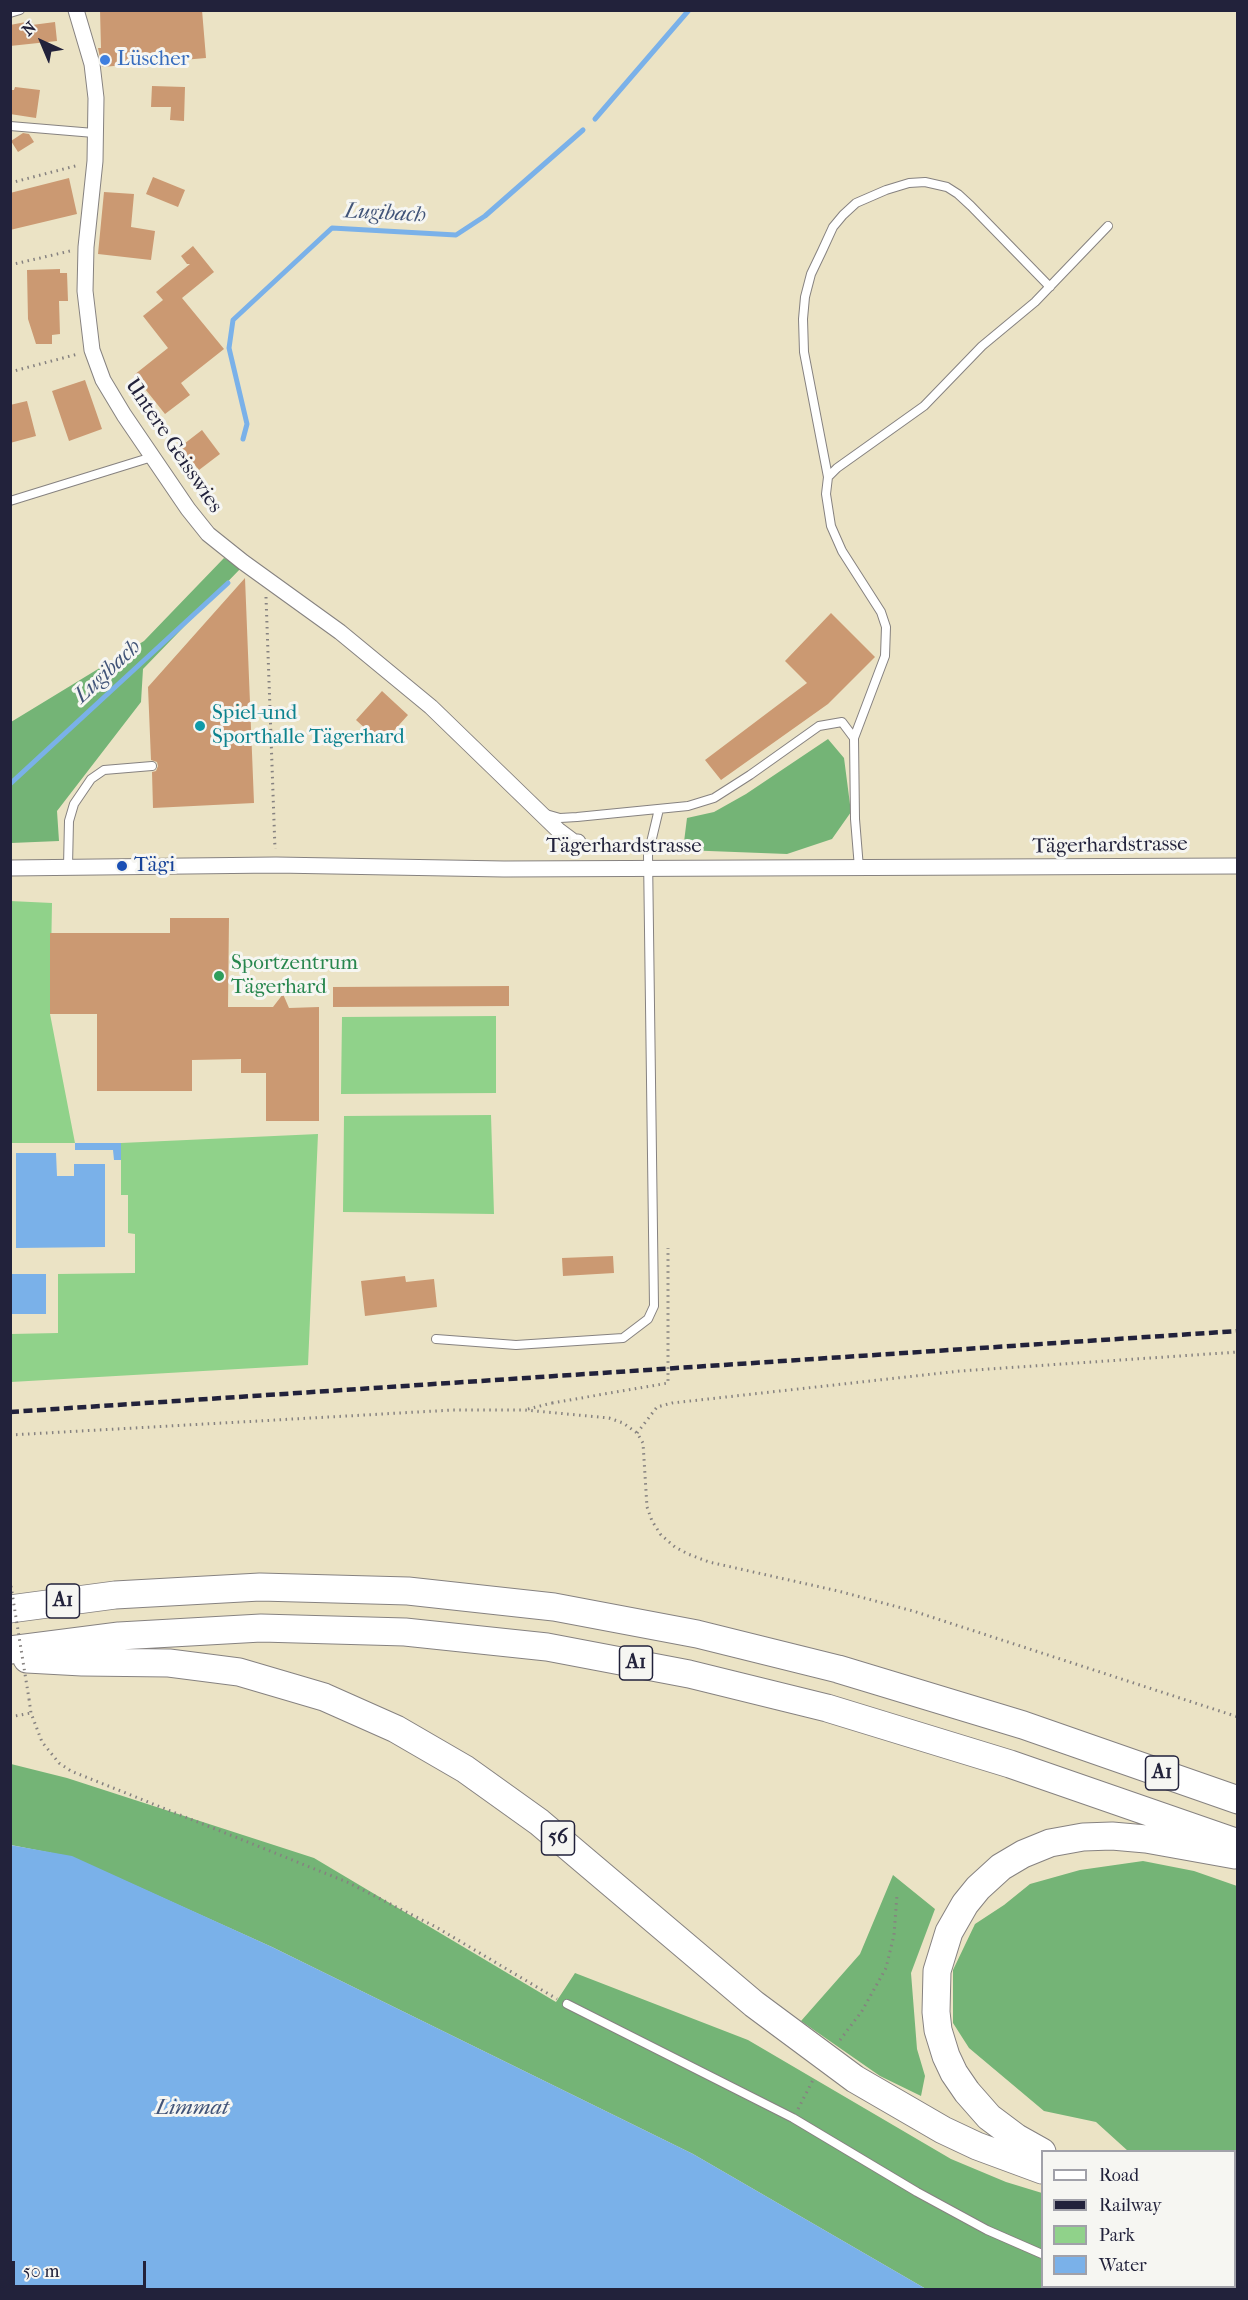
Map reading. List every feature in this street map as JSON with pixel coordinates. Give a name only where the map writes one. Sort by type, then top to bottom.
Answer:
[{"type":"highway","name":"A1","points":[[10,1609],[68,1600],[163,1591],[290,1586],[408,1591],[554,1607],[698,1634],[838,1669],[1023,1725],[1238,1800]]},
{"type":"highway","name":"A1","points":[[10,1650],[119,1636],[261,1628],[405,1632],[547,1647],[689,1674],[827,1708],[1010,1764],[1238,1843]]},
{"type":"highway","name":"56","points":[[10,1658],[169,1663],[216,1668],[261,1677],[300,1689],[347,1706],[396,1729],[465,1769],[530,1816],[754,2004],[855,2079],[943,2130],[977,2146],[1041,2170]]},
{"type":"highway","points":[[1205,1788],[1238,1791]]},
{"type":"highway","points":[[1041,2151],[1017,2138],[989,2117],[967,2092],[946,2056],[938,2030],[937,1971],[949,1932],[965,1904],[978,1888],[1001,1867],[1023,1854],[1050,1844],[1083,1837],[1112,1836],[1146,1839],[1238,1856]]},
{"type":"street","name":"Untere Geisswies","points":[[76,10],[92,64],[96,98],[95,161],[86,247],[85,291],[92,350],[103,380],[124,415],[188,509],[208,534],[340,632],[431,707],[558,830],[574,842],[579,842]]},
{"type":"street","name":"Tägerhardstrasse","points":[[10,868],[276,865],[504,869],[1238,866]]},
{"type":"lane","points":[[10,13],[20,10]]},
{"type":"lane","points":[[10,126],[94,133]]},
{"type":"lane","points":[[859,868],[855,819],[854,738],[885,656],[886,627],[881,612],[842,551],[831,526],[826,494],[828,477],[804,352],[804,308],[811,274],[833,227],[856,203],[909,183],[925,182],[947,187],[958,194],[1050,287]]},
{"type":"lane","points":[[828,477],[837,468],[924,406],[982,346],[1050,287],[1108,226]]},
{"type":"lane","points":[[10,501],[154,456]]},
{"type":"lane","points":[[541,813],[560,818],[688,806],[714,798],[819,726],[842,722],[854,738]]},
{"type":"lane","points":[[69,866],[69,821],[74,804],[91,779],[104,770],[116,767],[152,766]]},
{"type":"lane","points":[[436,1339],[516,1345],[623,1338],[648,1319],[654,1306],[650,868],[648,855],[660,809]]},
{"type":"lane","points":[[567,2004],[793,2118],[987,2230],[1041,2254]]},
{"type":"path","points":[[10,183],[95,161]]},
{"type":"path","points":[[10,265],[86,247]]},
{"type":"path","points":[[10,372],[92,350]]},
{"type":"path","points":[[265,578],[276,865]]},
{"type":"path","points":[[525,1410],[552,1403],[668,1383],[668,1248]]},
{"type":"path","points":[[636,1432],[657,1407],[672,1403],[960,1371],[1238,1352]]},
{"type":"path","points":[[10,1435],[412,1412],[525,1410],[609,1418],[623,1423],[636,1432],[643,1443],[647,1507],[652,1521],[661,1535],[688,1554],[709,1562],[838,1591],[913,1611],[1238,1717]]},
{"type":"path","points":[[10,1580],[31,1713],[42,1742],[59,1764],[71,1771],[347,1882],[436,1927],[567,2004]]},
{"type":"path","points":[[10,1717],[31,1713]]},
{"type":"path","points":[[839,2041],[862,2011],[886,1968],[894,1935],[897,1895]]},
{"type":"path","points":[[793,2118],[813,2080]]},
{"type":"green space","points":[[224,558],[242,567],[143,669],[141,702],[57,811],[59,841],[11,843],[11,722],[144,641]]},
{"type":"green space","points":[[828,739],[844,758],[851,812],[832,839],[787,854],[683,850],[687,818],[714,812],[746,794]]},
{"type":"green space","points":[[10,901],[52,903],[50,1014],[75,1143],[11,1143]]},
{"type":"green space","points":[[496,1016],[496,1093],[341,1094],[342,1017]]},
{"type":"green space","points":[[491,1115],[494,1214],[343,1212],[344,1116]]},
{"type":"green space","points":[[318,1134],[308,1365],[11,1382],[11,1334],[58,1333],[58,1274],[135,1273],[135,1234],[128,1233],[128,1195],[121,1195],[121,1143]]},
{"type":"green space","points":[[11,1764],[67,1778],[314,1858],[556,2002],[575,1973],[748,2040],[951,2159],[1006,2182],[1041,2193],[1041,2288],[1150,2289],[926,2289],[693,2154],[272,1947],[72,1857],[11,1845]]},
{"type":"green space","points":[[1143,1861],[1194,1871],[1237,1886],[1237,2176],[1236,2150],[1127,2150],[1096,2122],[1044,2111],[969,2048],[953,2023],[953,1970],[975,1924],[1030,1884],[1080,1870]]},
{"type":"green space","points":[[893,1875],[935,1909],[911,1973],[917,2049],[925,2076],[921,2096],[880,2076],[801,2021],[860,1954]]},
{"type":"green space","points":[[1236,2228],[1238,2228],[1237,2283]]},
{"type":"water","points":[[75,1143],[121,1143],[121,1160],[114,1160],[113,1150],[75,1150]]},
{"type":"water","points":[[16,1153],[56,1153],[57,1176],[74,1176],[74,1164],[105,1164],[105,1247],[16,1248]]},
{"type":"water","points":[[11,1274],[46,1274],[46,1314],[11,1314]]},
{"type":"water","name":"Limmat","points":[[10,1845],[72,1856],[272,1947],[693,2154],[926,2289],[11,2289]]},
{"type":"building","points":[[100,10],[202,10],[206,58],[102,67],[98,48],[101,48]]},
{"type":"building","points":[[31,21],[32,25],[55,22],[57,41],[10,46],[10,25]]},
{"type":"building","points":[[152,86],[185,87],[184,121],[170,120],[171,107],[151,107]]},
{"type":"building","points":[[15,87],[40,90],[36,118],[10,114],[10,90],[14,90]]},
{"type":"building","points":[[23,133],[29,134],[34,142],[18,152],[11,141]]},
{"type":"building","points":[[153,177],[185,190],[178,207],[146,194]]},
{"type":"building","points":[[69,178],[77,214],[10,230],[10,193]]},
{"type":"building","points":[[104,192],[134,194],[131,227],[155,231],[151,260],[98,254]]},
{"type":"building","points":[[193,246],[214,272],[182,298],[224,349],[181,383],[190,395],[165,414],[134,375],[168,348],[143,316],[163,300],[156,292],[190,264],[187,264],[181,256]]},
{"type":"building","points":[[60,269],[60,273],[67,273],[68,301],[59,301],[60,334],[52,335],[52,344],[36,344],[28,319],[27,270]]},
{"type":"building","points":[[85,380],[102,429],[69,441],[52,391]]},
{"type":"building","points":[[27,401],[36,436],[10,443],[10,405]]},
{"type":"building","points":[[202,430],[220,454],[199,470],[180,447]]},
{"type":"building","name":"Spiel-und Sporthalle Tägerhard","points":[[245,578],[254,803],[153,808],[152,772],[156,771],[158,766],[157,762],[151,760],[148,687]]},
{"type":"building","points":[[831,613],[875,657],[828,704],[721,780],[705,760],[807,683],[785,661]]},
{"type":"building","points":[[382,691],[408,715],[382,744],[356,720]]},
{"type":"building","points":[[170,918],[229,918],[228,1007],[273,1007],[283,994],[289,1008],[319,1007],[319,1121],[266,1121],[266,1073],[241,1073],[241,1059],[192,1060],[192,1091],[97,1091],[97,1014],[50,1014],[50,933],[170,933]]},
{"type":"building","points":[[509,986],[509,1006],[333,1007],[333,987]]},
{"type":"building","points":[[613,1256],[614,1273],[563,1276],[562,1258]]},
{"type":"building","points":[[405,1276],[406,1282],[434,1279],[437,1307],[365,1316],[361,1281]]},
{"type":"waterway","name":"Lugibach","points":[[595,119],[689,10]]},
{"type":"waterway","name":"Lugibach","points":[[243,439],[247,424],[229,348],[233,320],[332,228],[456,235],[485,216],[583,130]]},
{"type":"waterway","name":"Lugibach","points":[[10,784],[228,583]]},
{"type":"railway","points":[[10,1412],[1238,1331]]},
{"type":"place","name":"Lüscher","points":[[105,60]]},
{"type":"place","name":"Spiel-und Sporthalle Tägerhard","points":[[200,726]]},
{"type":"place","name":"Tägi","points":[[122,866]]},
{"type":"place","name":"Sportzentrum Tägerhard","points":[[219,976]]}]
